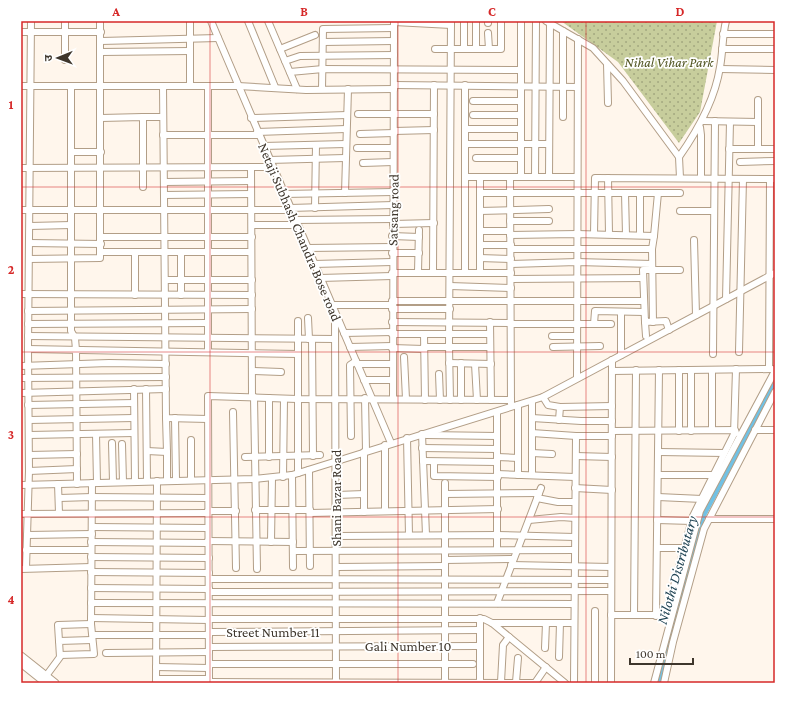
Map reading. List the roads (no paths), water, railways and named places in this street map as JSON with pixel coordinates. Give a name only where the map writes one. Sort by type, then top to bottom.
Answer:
[{"type":"main road","points":[[21,656],[46,679]]},
{"type":"main road","points":[[21,663],[55,683]]},
{"type":"street","points":[[31,21],[30,243],[28,311],[29,471],[24,514],[27,535],[23,568],[209,576],[337,579],[611,580]]},
{"type":"street","points":[[65,21],[65,60]]},
{"type":"street","points":[[29,259],[71,260],[100,258],[100,21]]},
{"type":"street","points":[[190,21],[190,86]]},
{"type":"street","name":"Netaji Subhash Chandra Bose road","points":[[211,21],[251,118],[372,398],[388,444]]},
{"type":"street","points":[[248,21],[275,87]]},
{"type":"street","points":[[330,21],[330,29]]},
{"type":"street","points":[[464,21],[464,49]]},
{"type":"street","points":[[476,21],[476,49]]},
{"type":"street","points":[[435,49],[501,49],[501,21]]},
{"type":"street","points":[[521,21],[521,177]]},
{"type":"street","points":[[535,177],[536,21]]},
{"type":"street","points":[[679,157],[700,128],[714,92],[720,69],[723,34],[726,21]]},
{"type":"street","points":[[270,22],[297,89]]},
{"type":"street","points":[[322,90],[323,29],[408,22],[451,23],[450,400]]},
{"type":"street","points":[[548,22],[593,48],[623,80],[679,157],[680,178]]},
{"type":"street","points":[[548,22],[549,177]]},
{"type":"street","name":"Satsang road","points":[[393,399],[392,221],[394,24]]},
{"type":"street","points":[[563,31],[563,117]]},
{"type":"street","points":[[21,32],[101,32]]},
{"type":"street","points":[[488,33],[489,49]]},
{"type":"street","points":[[723,34],[775,34]]},
{"type":"street","points":[[280,49],[315,35]]},
{"type":"street","points":[[101,41],[218,38]]},
{"type":"street","points":[[578,39],[578,378]]},
{"type":"street","points":[[323,42],[394,41]]},
{"type":"street","points":[[722,49],[775,49]]},
{"type":"street","points":[[101,52],[190,51]]},
{"type":"street","points":[[285,61],[300,56],[394,55]]},
{"type":"street","points":[[607,64],[608,102]]},
{"type":"street","points":[[290,72],[322,69],[521,70]]},
{"type":"street","points":[[720,69],[775,70]]},
{"type":"street","points":[[21,86],[238,86],[322,90],[434,85],[577,87]]},
{"type":"street","points":[[434,85],[434,272]]},
{"type":"street","points":[[465,85],[465,273]]},
{"type":"street","points":[[71,86],[71,331],[76,350],[77,484]]},
{"type":"street","points":[[163,86],[167,481]]},
{"type":"street","points":[[208,86],[208,352]]},
{"type":"street","points":[[345,193],[348,89]]},
{"type":"street","points":[[758,100],[758,149]]},
{"type":"street","points":[[473,101],[521,101]]},
{"type":"street","points":[[358,114],[434,114]]},
{"type":"street","points":[[251,118],[347,115]]},
{"type":"street","points":[[473,115],[521,115]]},
{"type":"street","points":[[101,118],[163,117]]},
{"type":"street","points":[[143,118],[143,187]]},
{"type":"street","points":[[702,121],[758,122]]},
{"type":"street","points":[[713,354],[715,121]]},
{"type":"street","points":[[726,299],[730,122]]},
{"type":"street","points":[[700,128],[701,178]]},
{"type":"street","points":[[163,135],[208,135],[346,129]]},
{"type":"street","points":[[465,129],[521,129]]},
{"type":"street","points":[[360,134],[434,130]]},
{"type":"street","points":[[263,146],[346,144]]},
{"type":"street","points":[[465,144],[549,144]]},
{"type":"street","points":[[315,208],[316,145]]},
{"type":"street","points":[[357,148],[393,148]]},
{"type":"street","points":[[729,149],[775,149]]},
{"type":"street","points":[[71,152],[101,152]]},
{"type":"street","points":[[269,160],[346,158]]},
{"type":"street","points":[[476,158],[521,158]]},
{"type":"street","points":[[740,162],[775,161]]},
{"type":"street","points":[[363,163],[393,162]]},
{"type":"street","points":[[251,167],[252,371],[257,569]]},
{"type":"street","points":[[21,168],[272,167]]},
{"type":"street","points":[[465,177],[577,177]]},
{"type":"street","points":[[480,177],[480,273]]},
{"type":"street","points":[[510,177],[511,408]]},
{"type":"street","points":[[594,234],[595,178],[773,179],[773,370],[739,439],[700,511],[668,615]]},
{"type":"street","points":[[608,178],[609,234]]},
{"type":"street","points":[[739,352],[743,179]]},
{"type":"street","points":[[164,182],[251,181]]},
{"type":"street","points":[[284,194],[393,192]]},
{"type":"street","points":[[625,193],[626,235]]},
{"type":"street","points":[[640,193],[640,235]]},
{"type":"street","points":[[653,322],[652,250],[658,193]]},
{"type":"street","points":[[480,194],[680,193]]},
{"type":"street","points":[[164,195],[251,194]]},
{"type":"street","points":[[21,210],[251,210],[393,205]]},
{"type":"street","points":[[480,211],[549,209]]},
{"type":"street","points":[[680,211],[714,211]]},
{"type":"street","points":[[510,221],[549,220]]},
{"type":"street","points":[[252,225],[392,221],[434,223]]},
{"type":"street","points":[[30,226],[71,225]]},
{"type":"street","points":[[480,231],[654,236]]},
{"type":"street","points":[[392,236],[419,234],[418,272]]},
{"type":"street","points":[[30,243],[71,243],[164,237],[252,237]]},
{"type":"street","points":[[694,240],[696,315]]},
{"type":"street","points":[[480,245],[652,250]]},
{"type":"street","points":[[307,248],[392,250],[419,253]]},
{"type":"street","points":[[101,252],[251,252]]},
{"type":"street","points":[[135,252],[135,294]]},
{"type":"street","points":[[181,252],[181,295]]},
{"type":"street","points":[[480,258],[511,262],[577,262],[680,270]]},
{"type":"street","points":[[314,264],[392,262]]},
{"type":"street","points":[[646,336],[643,270],[652,267]]},
{"type":"street","points":[[320,278],[434,272],[480,273],[577,279],[643,278]]},
{"type":"street","points":[[21,485],[254,479],[283,477],[295,474],[543,397],[773,274]]},
{"type":"street","points":[[165,280],[252,280]]},
{"type":"street","points":[[450,286],[511,288]]},
{"type":"street","points":[[21,294],[71,293],[252,295]]},
{"type":"street","points":[[332,305],[392,305],[450,301],[644,301]]},
{"type":"street","points":[[392,305],[450,309]]},
{"type":"street","points":[[28,311],[252,309]]},
{"type":"street","points":[[594,324],[594,312],[644,312]]},
{"type":"street","points":[[621,312],[621,356]]},
{"type":"street","name":"Shani Bazar Road","points":[[335,314],[337,461],[336,682]]},
{"type":"street","points":[[308,318],[312,399],[312,456]]},
{"type":"street","points":[[293,567],[292,510],[298,456],[298,321]]},
{"type":"street","points":[[645,322],[666,321],[669,330]]},
{"type":"street","points":[[392,322],[611,324]]},
{"type":"street","points":[[490,322],[491,400]]},
{"type":"street","points":[[28,324],[208,323]]},
{"type":"street","points":[[344,333],[490,334]]},
{"type":"street","points":[[424,334],[425,400]]},
{"type":"street","points":[[28,336],[335,339]]},
{"type":"street","points":[[552,336],[577,336]]},
{"type":"street","points":[[553,347],[600,346]]},
{"type":"street","points":[[350,347],[490,347]]},
{"type":"street","points":[[28,349],[298,354]]},
{"type":"street","points":[[404,357],[406,399]]},
{"type":"street","points":[[611,683],[612,360]]},
{"type":"street","points":[[351,436],[350,365],[356,363],[393,364]]},
{"type":"street","points":[[449,363],[491,364]]},
{"type":"street","points":[[21,366],[166,364]]},
{"type":"street","points":[[461,364],[461,400]]},
{"type":"street","points":[[475,364],[477,400]]},
{"type":"street","points":[[654,683],[668,615],[692,521],[735,430],[736,369]]},
{"type":"street","points":[[612,370],[773,370]]},
{"type":"street","points":[[634,615],[636,370]]},
{"type":"street","points":[[656,616],[659,370]]},
{"type":"street","points":[[678,431],[679,370]]},
{"type":"street","points":[[691,370],[691,430]]},
{"type":"street","points":[[712,370],[712,430]]},
{"type":"street","points":[[252,371],[281,372]]},
{"type":"street","points":[[439,374],[440,400]]},
{"type":"street","points":[[21,378],[166,377]]},
{"type":"street","points":[[364,380],[393,380]]},
{"type":"street","points":[[134,389],[135,482]]},
{"type":"street","points":[[146,389],[147,481]]},
{"type":"street","points":[[21,393],[166,389]]},
{"type":"street","points":[[664,683],[704,529],[755,430],[772,404],[775,392]]},
{"type":"street","points":[[209,681],[208,396],[284,399],[372,398],[425,400],[511,400]]},
{"type":"street","points":[[543,397],[548,405],[560,407],[612,406]]},
{"type":"street","points":[[269,398],[269,457]]},
{"type":"street","points":[[364,512],[365,398]]},
{"type":"street","points":[[283,477],[282,456],[284,399]]},
{"type":"street","points":[[532,401],[532,475]]},
{"type":"street","points":[[28,405],[134,403]]},
{"type":"street","points":[[518,405],[518,475]]},
{"type":"street","points":[[559,420],[560,407]]},
{"type":"street","points":[[234,412],[236,568]]},
{"type":"street","points":[[497,412],[497,550]]},
{"type":"street","points":[[28,420],[134,418]]},
{"type":"street","points":[[166,418],[208,419]]},
{"type":"street","points":[[175,418],[176,480]]},
{"type":"street","points":[[532,418],[612,421]]},
{"type":"street","points":[[735,430],[739,439]]},
{"type":"street","points":[[532,433],[576,436],[636,431],[735,430]]},
{"type":"street","points":[[755,430],[775,430]]},
{"type":"street","points":[[29,435],[134,433]]},
{"type":"street","points":[[60,655],[94,654],[91,621],[91,542],[96,434]]},
{"type":"street","points":[[422,435],[497,436]]},
{"type":"street","points":[[422,435],[426,535]]},
{"type":"street","points":[[574,683],[576,436]]},
{"type":"street","points":[[407,438],[409,535]]},
{"type":"street","points":[[191,440],[191,480]]},
{"type":"street","points":[[112,443],[113,482]]},
{"type":"street","points":[[122,444],[123,482]]},
{"type":"street","points":[[385,511],[388,444]]},
{"type":"street","points":[[422,448],[497,449]]},
{"type":"street","points":[[147,451],[167,452]]},
{"type":"street","points":[[659,452],[724,453]]},
{"type":"street","points":[[532,453],[552,454]]},
{"type":"street","points":[[29,455],[77,454]]},
{"type":"street","points":[[245,457],[320,455]]},
{"type":"street","points":[[576,456],[612,457]]},
{"type":"street","points":[[423,462],[518,458]]},
{"type":"street","points":[[434,462],[434,476],[532,475],[575,477]]},
{"type":"street","points":[[29,471],[77,469]]},
{"type":"street","points":[[309,470],[310,566]]},
{"type":"street","points":[[658,475],[714,475]]},
{"type":"street","points":[[272,478],[272,542]]},
{"type":"street","points":[[157,481],[156,681],[535,683],[546,667]]},
{"type":"street","points":[[445,483],[445,682]]},
{"type":"street","points":[[58,484],[59,513]]},
{"type":"street","points":[[575,488],[612,490]]},
{"type":"street","points":[[497,603],[539,493]]},
{"type":"street","points":[[445,494],[539,493],[558,502],[575,502]]},
{"type":"street","points":[[337,495],[364,494]]},
{"type":"street","points":[[658,497],[702,499]]},
{"type":"street","points":[[59,498],[208,498]]},
{"type":"street","points":[[255,510],[364,512],[498,509]]},
{"type":"street","points":[[24,514],[236,511]]},
{"type":"street","points":[[529,520],[561,517],[575,518]]},
{"type":"street","points":[[709,519],[775,519]]},
{"type":"street","points":[[658,520],[692,521]]},
{"type":"street","points":[[92,527],[157,529],[208,528]]},
{"type":"street","points":[[27,535],[92,534]]},
{"type":"street","points":[[337,536],[497,534],[575,537]]},
{"type":"street","points":[[91,542],[293,542]]},
{"type":"street","points":[[657,548],[684,548]]},
{"type":"street","points":[[26,550],[91,550]]},
{"type":"street","points":[[293,551],[575,550]]},
{"type":"street","points":[[91,557],[208,558]]},
{"type":"street","points":[[337,567],[512,562],[611,567]]},
{"type":"street","points":[[91,588],[337,591],[611,591]]},
{"type":"street","points":[[91,603],[574,604]]},
{"type":"street","points":[[595,611],[596,683]]},
{"type":"street","points":[[611,615],[668,615]]},
{"type":"street","points":[[46,679],[60,655],[58,625],[91,621],[480,618],[492,622],[574,624]]},
{"type":"street","points":[[480,618],[480,682]]},
{"type":"street","points":[[492,622],[565,683]]},
{"type":"street","points":[[545,648],[546,623]]},
{"type":"street","points":[[559,657],[560,623]]},
{"type":"street","name":"Street Number 11","points":[[59,641],[92,637],[209,633],[480,630]]},
{"type":"street","points":[[501,682],[503,645],[509,637]]},
{"type":"street","name":"Gali Number 10","points":[[106,653],[336,646],[480,646]]},
{"type":"street","points":[[516,682],[518,658]]},
{"type":"street","points":[[156,667],[336,664],[473,664]]},
{"type":"waterway","name":"Nilothi Distributary","points":[[659,683],[703,517],[775,382]]},
{"type":"park label","name":"Nihal Vihar Park","points":[[669,62]]}]
